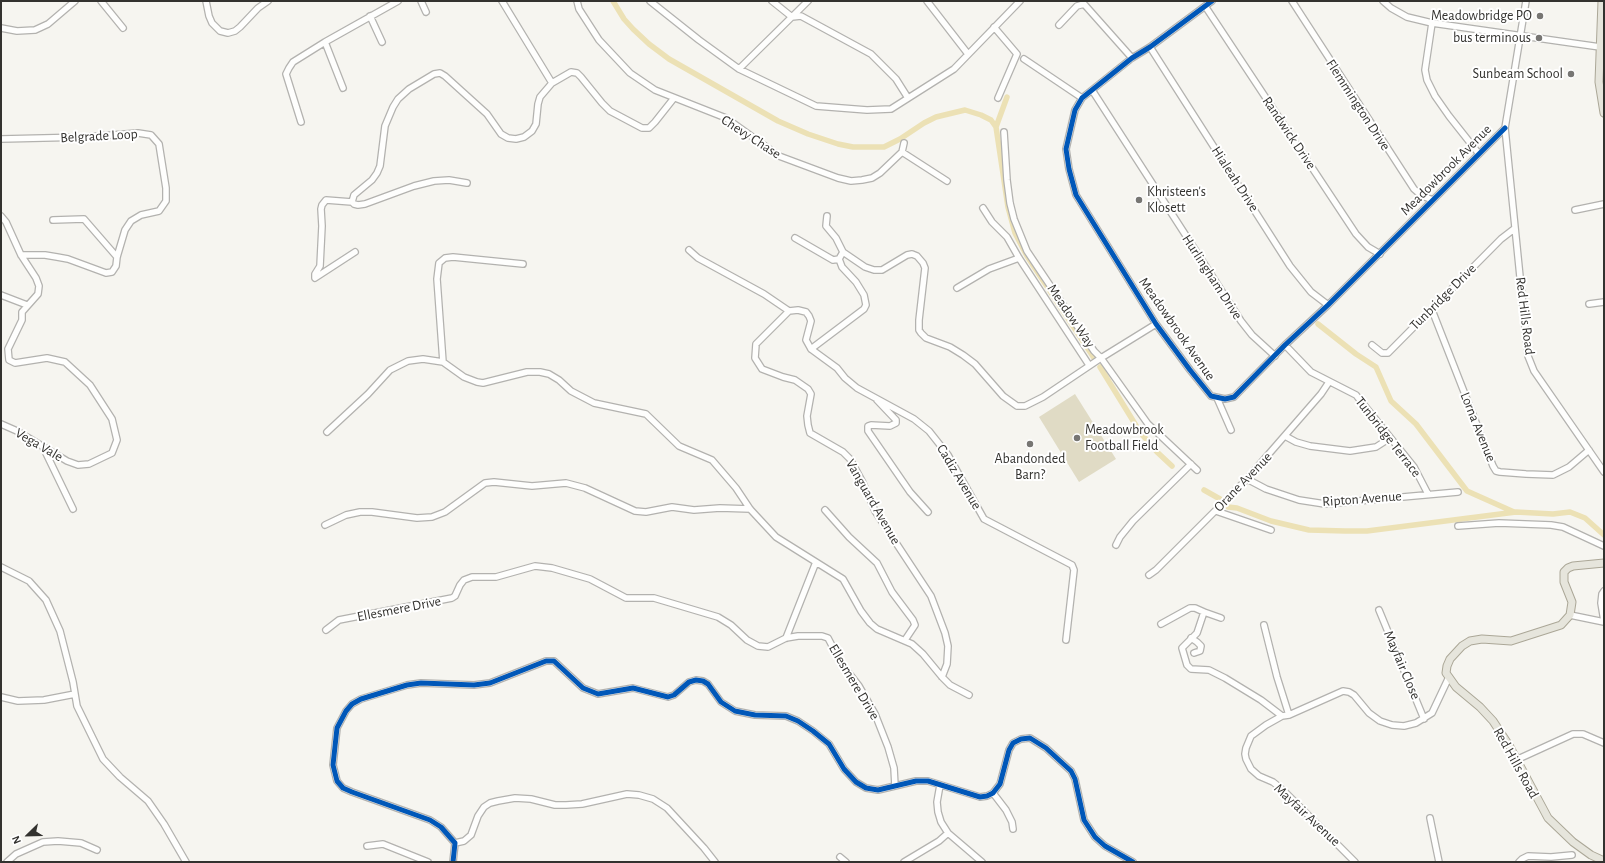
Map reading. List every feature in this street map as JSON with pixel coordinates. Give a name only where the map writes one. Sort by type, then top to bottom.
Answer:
[{"type":"main road","points":[[1602,1],[1600,47],[1602,70],[1599,82],[1603,96],[1604,113]]},
{"type":"main road","points":[[1448,677],[1446,673],[1450,659],[1462,646],[1470,641],[1482,639],[1511,641],[1561,624],[1570,615],[1572,602],[1564,582],[1564,572],[1573,566],[1604,563]]},
{"type":"main road","name":"Red Hills Road","points":[[1448,677],[1456,687],[1480,707],[1493,721],[1548,818],[1573,842],[1604,861]]},
{"type":"street","points":[[1,28],[17,31],[35,30],[48,24],[75,1]]},
{"type":"street","points":[[101,1],[124,28]]},
{"type":"street","points":[[206,1],[212,23],[220,30],[228,33],[235,31],[255,11],[268,1]]},
{"type":"street","points":[[301,122],[286,74],[293,62],[325,42],[398,1]]},
{"type":"street","points":[[421,1],[426,12]]},
{"type":"street","points":[[502,1],[552,83]]},
{"type":"street","name":"Chevy Chase","points":[[577,1],[579,9],[599,40],[630,73],[655,90],[726,118],[779,156],[838,178],[851,181],[872,178],[885,169],[902,152]]},
{"type":"street","points":[[650,1],[699,40],[739,69],[816,106],[880,110],[891,109],[954,69],[1019,1]]},
{"type":"street","points":[[772,1],[792,17],[801,16],[871,54],[896,79],[908,98]]},
{"type":"street","points":[[739,69],[808,1]]},
{"type":"street","points":[[927,1],[968,54]]},
{"type":"street","name":"Meadowbrook Avenue","points":[[1212,1],[1150,47],[1132,58],[1082,98],[1075,110],[1066,149],[1069,169],[1076,195],[1156,324],[1211,396],[1225,399],[1234,397],[1285,345],[1380,254],[1504,128]]},
{"type":"street","name":"Flemmington Drive","points":[[1292,1],[1414,189],[1422,196],[1433,200]]},
{"type":"street","points":[[1383,1],[1407,17],[1432,23],[1600,47]]},
{"type":"street","name":"Red Hills Road","points":[[1526,1],[1504,128],[1512,186],[1514,229],[1528,356],[1534,371],[1604,472]]},
{"type":"street","points":[[1059,24],[1077,6],[1084,4],[1132,58]]},
{"type":"street","name":"Randwick Drive","points":[[1205,6],[1356,234],[1368,247],[1380,254]]},
{"type":"street","points":[[370,16],[382,42]]},
{"type":"street","points":[[1432,23],[1424,70],[1427,80],[1448,116],[1479,154]]},
{"type":"street","points":[[994,27],[1017,54],[998,98]]},
{"type":"street","points":[[325,42],[343,88]]},
{"type":"street","name":"Hialeah Drive","points":[[1150,47],[1290,266],[1311,292],[1328,305]]},
{"type":"street","points":[[1024,59],[1082,98]]},
{"type":"street","points":[[352,202],[354,195],[372,180],[377,173],[380,166],[385,126],[398,98],[409,88],[440,73],[446,76],[487,114],[501,134],[508,138],[516,139],[524,137],[532,131],[536,124],[540,97],[552,83],[571,72],[577,73],[610,111],[645,128],[649,128],[655,122],[674,98]]},
{"type":"street","name":"Hurlingham Drive","points":[[1092,90],[1241,321],[1252,335],[1275,356]]},
{"type":"street","name":"Meadow Way","points":[[1004,132],[1010,203],[1021,238],[1036,264],[1094,351],[1101,358],[1148,424],[1196,470]]},
{"type":"street","name":"Belgrade Loop","points":[[1,139],[86,137],[147,133],[156,138],[159,144],[166,188],[166,201],[158,211],[141,215],[131,221],[125,230],[114,269],[106,273],[63,258],[45,255],[21,255]]},
{"type":"street","points":[[904,143],[902,152],[947,181]]},
{"type":"street","points":[[355,252],[316,278],[315,274],[320,266],[322,237],[320,209],[326,200],[352,202],[358,205],[365,204],[414,186],[434,181],[450,180],[467,183]]},
{"type":"street","points":[[1575,210],[1604,204]]},
{"type":"street","points":[[983,208],[992,222],[1007,237],[1089,366]]},
{"type":"street","points":[[1,216],[6,222],[21,255],[36,278],[39,286],[38,294],[27,305],[1,295]]},
{"type":"street","points":[[827,216],[826,226],[836,238],[843,252],[865,267],[874,270],[882,270],[907,255],[912,254],[922,260],[925,268],[919,330],[926,338],[950,347],[975,364],[1003,396],[1017,406],[1025,406],[1043,397],[1101,358],[1156,324]]},
{"type":"street","points":[[53,220],[84,219],[117,257]]},
{"type":"street","name":"Tunbridge Drive","points":[[1372,345],[1382,353],[1388,353],[1501,239],[1514,229]]},
{"type":"street","points":[[795,238],[833,260],[838,260]]},
{"type":"street","points":[[689,250],[698,258],[764,294],[789,311],[798,310],[806,312],[811,321],[806,340],[811,349],[864,310],[866,305],[864,295],[856,282],[842,267],[838,260]]},
{"type":"street","points":[[838,260],[843,252]]},
{"type":"street","points":[[443,362],[437,279],[439,262],[445,258],[453,257],[523,264]]},
{"type":"street","points":[[957,288],[989,270],[1019,258]]},
{"type":"street","points":[[1589,304],[1604,302]]},
{"type":"street","name":"Vega Vale","points":[[1,424],[18,431],[67,462],[78,465],[89,464],[112,453],[117,440],[112,419],[90,385],[65,362],[47,358],[15,363],[9,360],[8,349],[22,320],[22,312],[27,305]]},
{"type":"street","name":"Lorna Avenue","points":[[1432,310],[1496,471],[1526,474],[1553,474],[1569,467],[1589,450]]},
{"type":"street","name":"Vanguard Avenue","points":[[789,311],[756,344],[755,358],[762,369],[795,380],[808,389],[811,394],[808,416],[810,433],[843,452],[850,460],[863,483],[875,511],[931,596],[945,633],[948,646],[947,664],[942,677]]},
{"type":"street","name":"Tunbridge Terrace","points":[[1285,345],[1311,372],[1356,395],[1414,467],[1428,494]]},
{"type":"street","name":"Cadiz Avenue","points":[[811,349],[837,368],[845,378],[857,388],[914,419],[929,431],[948,455],[984,519],[1072,565],[1074,570],[1066,640]]},
{"type":"street","points":[[328,432],[368,394],[390,370],[408,361],[430,360],[443,362],[464,377],[477,382],[489,382],[527,372],[540,372],[554,376],[571,391],[594,403],[646,414],[679,446],[702,455],[718,465],[750,509],[776,537],[843,579],[861,611],[870,623],[877,629],[905,640],[923,654],[950,685],[968,695]]},
{"type":"street","name":"Orane Avenue","points":[[1149,574],[1156,570],[1247,479],[1321,394],[1329,382]]},
{"type":"street","points":[[874,397],[896,420],[896,423],[890,426],[871,425],[868,426],[868,431],[910,492],[928,512]]},
{"type":"street","points":[[1217,398],[1232,430]]},
{"type":"street","points":[[1285,436],[1296,442],[1310,446],[1350,451],[1364,450],[1385,442],[1390,438]]},
{"type":"street","points":[[42,447],[73,509]]},
{"type":"street","points":[[1116,545],[1120,537],[1134,521],[1191,464]]},
{"type":"street","name":"Ripton Avenue","points":[[1247,479],[1298,500],[1326,504],[1458,492]]},
{"type":"street","points":[[326,525],[346,515],[360,512],[372,512],[417,518],[432,517],[445,512],[485,483],[494,482],[532,486],[566,483],[585,488],[635,511],[646,512],[672,507],[694,510],[720,508],[750,509]]},
{"type":"street","points":[[825,510],[849,537],[877,563],[892,592],[914,620],[915,625],[905,640]]},
{"type":"street","points":[[1216,511],[1271,530]]},
{"type":"street","points":[[1458,526],[1499,523],[1551,525],[1563,527],[1604,546]]},
{"type":"street","points":[[786,638],[816,562]]},
{"type":"street","name":"Ellesmere Drive","points":[[326,630],[340,620],[452,598],[455,596],[464,580],[472,577],[496,577],[535,566],[552,568],[590,579],[626,598],[654,598],[718,617],[731,625],[747,640],[758,646],[768,647],[786,638],[798,636],[822,636],[828,638],[841,663],[859,686],[875,714],[888,747],[894,768],[895,786]]},
{"type":"street","points":[[1,567],[29,581],[46,600],[60,631],[77,706],[103,759],[120,777],[148,800],[186,862]]},
{"type":"street","points":[[1570,615],[1604,622],[1601,603],[1602,594],[1604,591]]},
{"type":"street","points":[[1161,624],[1190,608],[1195,608],[1221,618]]},
{"type":"street","name":"Mayfair Close","points":[[1379,610],[1424,719]]},
{"type":"street","points":[[1204,612],[1197,633],[1182,648],[1185,660],[1191,669],[1209,670],[1225,678],[1261,700],[1282,716]]},
{"type":"street","points":[[1264,625],[1277,677],[1289,715]]},
{"type":"street","points":[[1191,638],[1201,646],[1200,652],[1194,654]]},
{"type":"street","points":[[453,862],[455,843],[441,827],[430,820],[343,788],[337,781],[333,765],[337,728],[352,704],[361,699],[407,685],[474,685],[490,683],[546,661],[554,661],[583,688],[598,694],[633,688],[668,697],[674,695],[689,682],[696,680],[708,684],[721,702],[735,711],[756,715],[786,716],[803,724],[829,744],[844,769],[856,782],[866,788],[878,790],[928,781],[980,797],[987,796],[993,793],[1000,784],[1009,750],[1014,743],[1021,739],[1030,738],[1046,748],[1071,771],[1075,780],[1084,820],[1095,837],[1105,846],[1133,862]]},
{"type":"street","points":[[1424,719],[1432,713],[1448,677]]},
{"type":"street","name":"Mayfair Avenue","points":[[1355,862],[1284,790],[1273,782],[1259,776],[1252,769],[1246,760],[1246,748],[1252,736],[1266,725],[1282,716],[1289,715],[1343,691],[1354,695],[1369,713],[1380,721],[1392,725],[1404,726],[1424,719]]},
{"type":"street","points":[[1,697],[18,701],[44,700],[75,694]]},
{"type":"street","points":[[1516,760],[1573,734],[1583,734],[1604,743]]},
{"type":"street","points":[[940,785],[937,802],[938,812],[948,833],[982,862]]},
{"type":"street","points":[[993,793],[1006,810],[1012,822],[1013,829]]},
{"type":"street","points":[[455,843],[464,841],[471,835],[478,816],[484,807],[498,801],[515,798],[531,799],[555,805],[566,805],[582,804],[627,794],[639,795],[653,799],[667,808],[715,862]]},
{"type":"street","points":[[1430,818],[1439,862]]},
{"type":"street","points":[[904,862],[939,841],[948,833]]},
{"type":"street","points":[[7,862],[16,854],[43,842],[58,841],[81,843],[97,850]]},
{"type":"street","points":[[367,846],[383,844],[428,862]]},
{"type":"street","points":[[1519,862],[1528,856],[1551,857],[1572,855]]},
{"type":"street","points":[[840,857],[846,862]]},
{"type":"shaded area","name":"Meadowbrook Football Field","points":[[1075,394],[1116,459],[1079,482],[1039,417]]},
{"type":"waterway","points":[[613,1],[624,19],[633,29],[649,44],[669,59],[778,121],[808,134],[838,144],[853,147],[884,147],[936,117],[965,110],[991,120],[996,127]]},
{"type":"waterway","points":[[1007,97],[996,127],[1008,207],[1015,233],[1027,256],[1094,358]]},
{"type":"waterway","points":[[1318,324],[1356,354],[1376,367],[1391,401],[1416,424],[1467,491],[1514,512]]},
{"type":"waterway","points":[[1100,367],[1140,432],[1157,452],[1172,466]]},
{"type":"waterway","points":[[1204,490],[1220,499]]},
{"type":"waterway","points":[[1228,507],[1237,508],[1271,521],[1309,530],[1345,531],[1367,531],[1516,512],[1553,514],[1570,512],[1585,518],[1604,535]]},
{"type":"cycle path","points":[[1212,1],[1150,47],[1132,58],[1082,98],[1075,110],[1066,149],[1069,169],[1076,195],[1156,324],[1211,396],[1225,399],[1234,397],[1505,128]]},
{"type":"cycle path","points":[[453,862],[455,843],[441,827],[430,820],[343,788],[337,781],[333,765],[337,728],[346,711],[352,704],[361,699],[407,685],[421,683],[474,685],[490,683],[546,661],[554,661],[583,688],[598,694],[633,688],[668,697],[674,695],[689,682],[696,680],[703,681],[708,684],[721,702],[735,711],[755,715],[786,716],[798,721],[829,744],[844,769],[856,782],[866,788],[878,790],[916,781],[928,781],[980,797],[987,796],[993,793],[1000,784],[1009,750],[1013,743],[1021,739],[1030,738],[1046,748],[1071,771],[1075,779],[1084,820],[1095,837],[1105,846],[1133,862]]},
{"type":"place","name":"Meadowbridge PO","points":[[1540,16]]},
{"type":"place","name":"bus terminous","points":[[1539,38]]},
{"type":"place","name":"Sunbeam School","points":[[1571,74]]},
{"type":"place","name":"Khristeen's Klosett","points":[[1139,200]]},
{"type":"place","name":"Meadowbrook Football Field","points":[[1077,438]]},
{"type":"place","name":"Abandonded Barn?","points":[[1030,444]]}]
